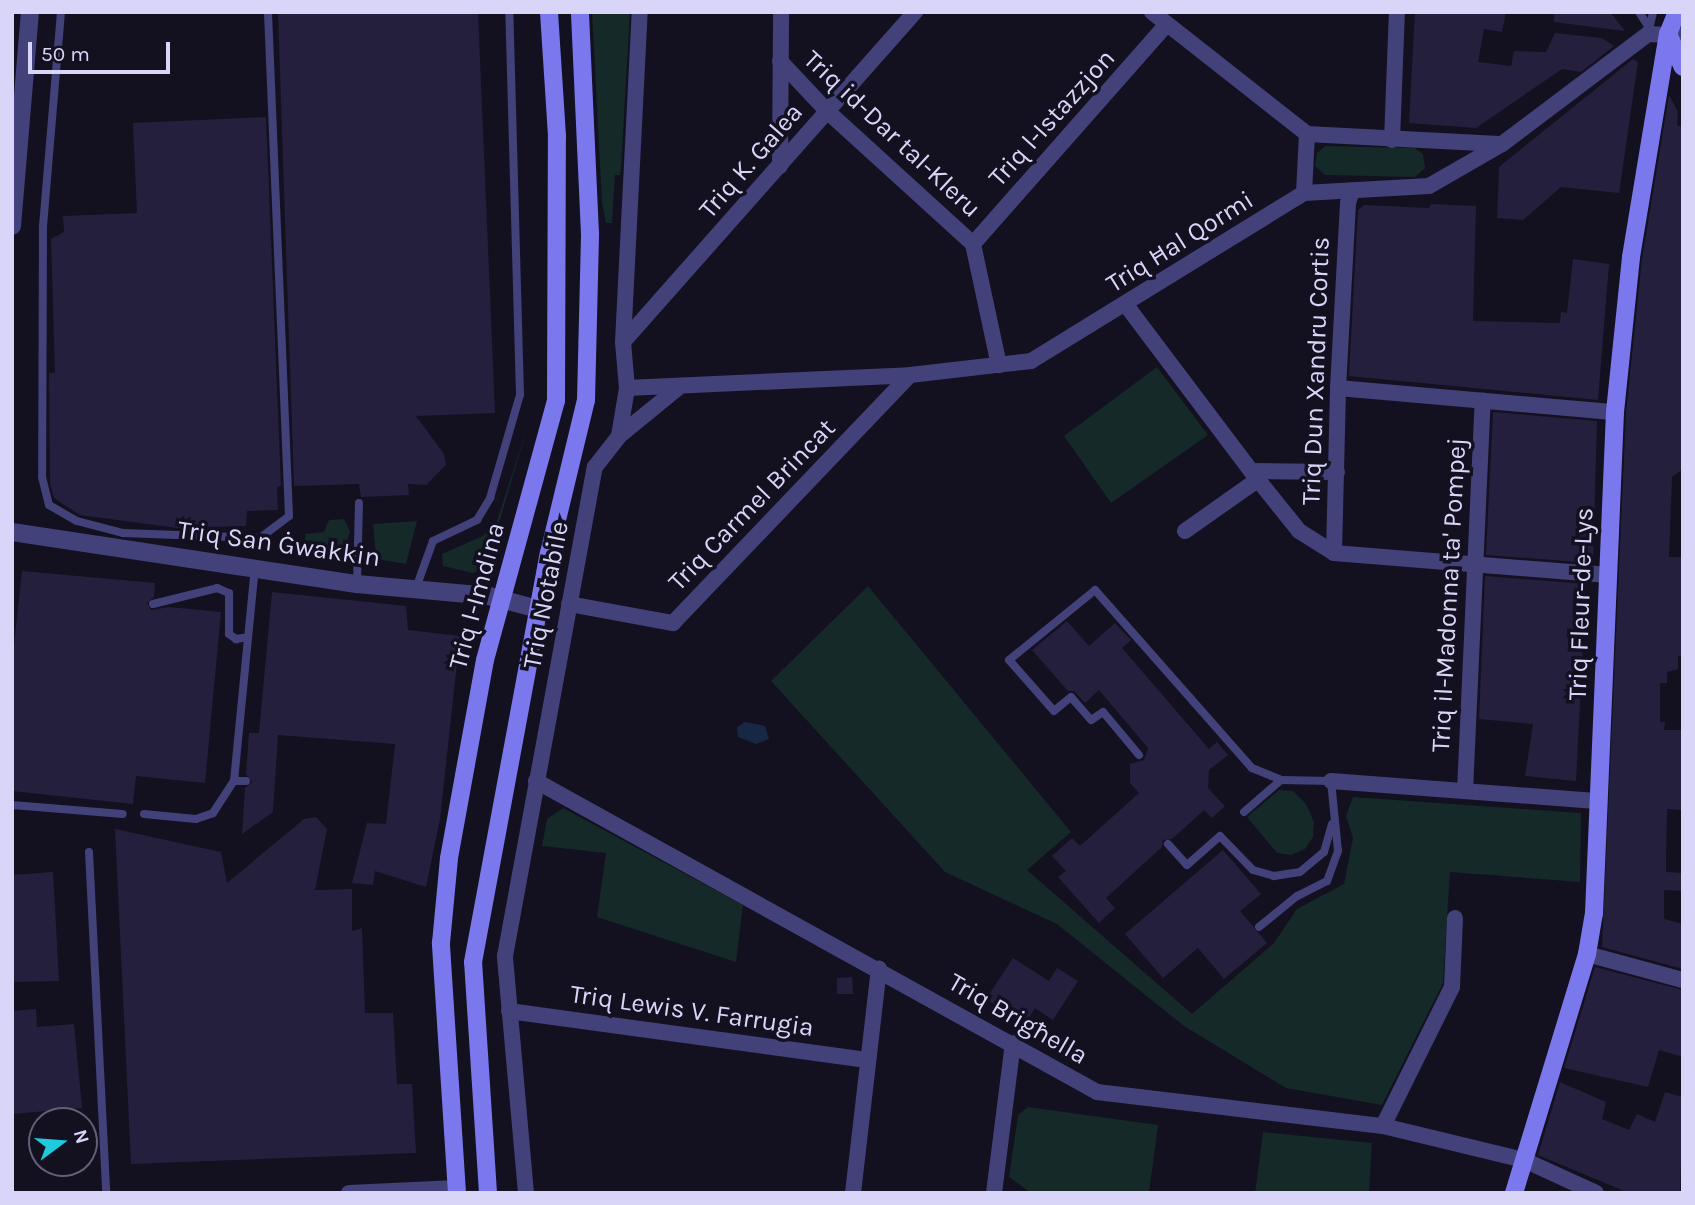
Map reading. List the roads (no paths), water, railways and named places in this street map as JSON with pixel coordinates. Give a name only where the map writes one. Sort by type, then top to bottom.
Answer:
[{"type":"main road","name":"Triq l-Imdina","points":[[457,1190],[440,943],[449,858],[501,598],[556,401],[556,136],[548,12]]},
{"type":"main road","points":[[488,1193],[473,962],[538,610],[586,400],[590,234],[580,12]]},
{"type":"main road","name":"Triq Fleur-de-Lys","points":[[1514,1193],[1587,954],[1596,894],[1615,412],[1631,257],[1675,35],[1677,12]]},
{"type":"main road","points":[[1675,35],[1683,67]]},
{"type":"street","points":[[12,226],[30,12]]},
{"type":"street","name":"Triq Notabile","points":[[526,1193],[505,956],[595,467],[619,436],[627,388],[623,342],[640,12]]},
{"type":"street","points":[[780,166],[781,12]]},
{"type":"street","name":"Triq K. Galea","points":[[623,342],[915,12]]},
{"type":"street","points":[[1152,12],[1307,134],[1502,144]]},
{"type":"street","points":[[1392,140],[1397,12]]},
{"type":"street","name":"Triq l-Istazzjon","points":[[973,244],[1167,24]]},
{"type":"street","points":[[1648,30],[1675,35]]},
{"type":"street","name":"Triq Ħal Qormi","points":[[627,388],[910,375],[1031,362],[1304,193],[1429,186],[1502,144],[1648,30]]},
{"type":"street","name":"Triq id-Dar tal-Kleru","points":[[780,61],[827,111],[973,244],[999,365]]},
{"type":"street","points":[[1304,193],[1307,134]]},
{"type":"street","name":"Triq Dun Xandru Cortis","points":[[1334,553],[1338,388],[1352,191]]},
{"type":"street","points":[[1126,305],[1254,476],[1299,531],[1334,553],[1608,575]]},
{"type":"street","name":"Triq Carmel Brincat","points":[[569,604],[673,623],[910,375]]},
{"type":"street","points":[[619,436],[679,387]]},
{"type":"street","points":[[1338,388],[1615,412]]},
{"type":"street","name":"Triq il-Madonna ta' Pompej","points":[[1465,791],[1483,400]]},
{"type":"street","points":[[1185,531],[1254,476],[1337,471]]},
{"type":"street","name":"Triq San Ġwakkin","points":[[12,532],[357,584],[416,587],[501,598],[538,610]]},
{"type":"street","points":[[1331,780],[1599,801]]},
{"type":"street","name":"Triq Brigħella","points":[[536,781],[1013,1043],[1097,1092],[1383,1126],[1524,1160],[1596,1193]]},
{"type":"street","points":[[1383,1126],[1452,987],[1455,918]]},
{"type":"street","points":[[1587,954],[1683,980]]},
{"type":"street","points":[[853,1193],[879,970]]},
{"type":"street","name":"Triq Lewis V. Farrugia","points":[[509,1011],[867,1060]]},
{"type":"street","points":[[995,1193],[1013,1043]]},
{"type":"street","points":[[349,1193],[457,1190]]},
{"type":"lane","points":[[61,12],[43,225],[42,477],[49,505],[77,521],[123,533],[260,538],[289,516],[268,12]]},
{"type":"lane","points":[[416,587],[433,541],[477,520],[490,498],[520,395],[509,12]]},
{"type":"lane","points":[[1639,12],[1648,30]]},
{"type":"lane","points":[[1648,30],[1653,12]]},
{"type":"lane","points":[[12,152],[18,174]]},
{"type":"lane","points":[[357,584],[359,503]]},
{"type":"lane","points":[[144,814],[196,819],[214,813],[234,781],[255,569]]},
{"type":"lane","points":[[153,604],[217,588],[229,593],[229,634],[236,639],[248,637]]},
{"type":"lane","points":[[1139,755],[1103,712],[1091,720],[1071,697],[1054,711],[1009,660],[1095,590],[1252,768],[1282,780],[1331,780],[1332,821],[1338,851],[1327,881],[1297,896],[1259,927]]},
{"type":"lane","points":[[1244,812],[1282,780]]},
{"type":"lane","points":[[234,781],[246,781]]},
{"type":"lane","points":[[12,805],[123,814]]},
{"type":"lane","points":[[1168,844],[1187,865],[1220,836],[1253,870],[1274,876],[1300,872],[1325,852],[1332,821]]},
{"type":"lane","points":[[89,852],[106,1193]]},
{"type":"water","points":[[745,722],[765,726],[769,739],[756,744],[738,737],[737,727]]}]
